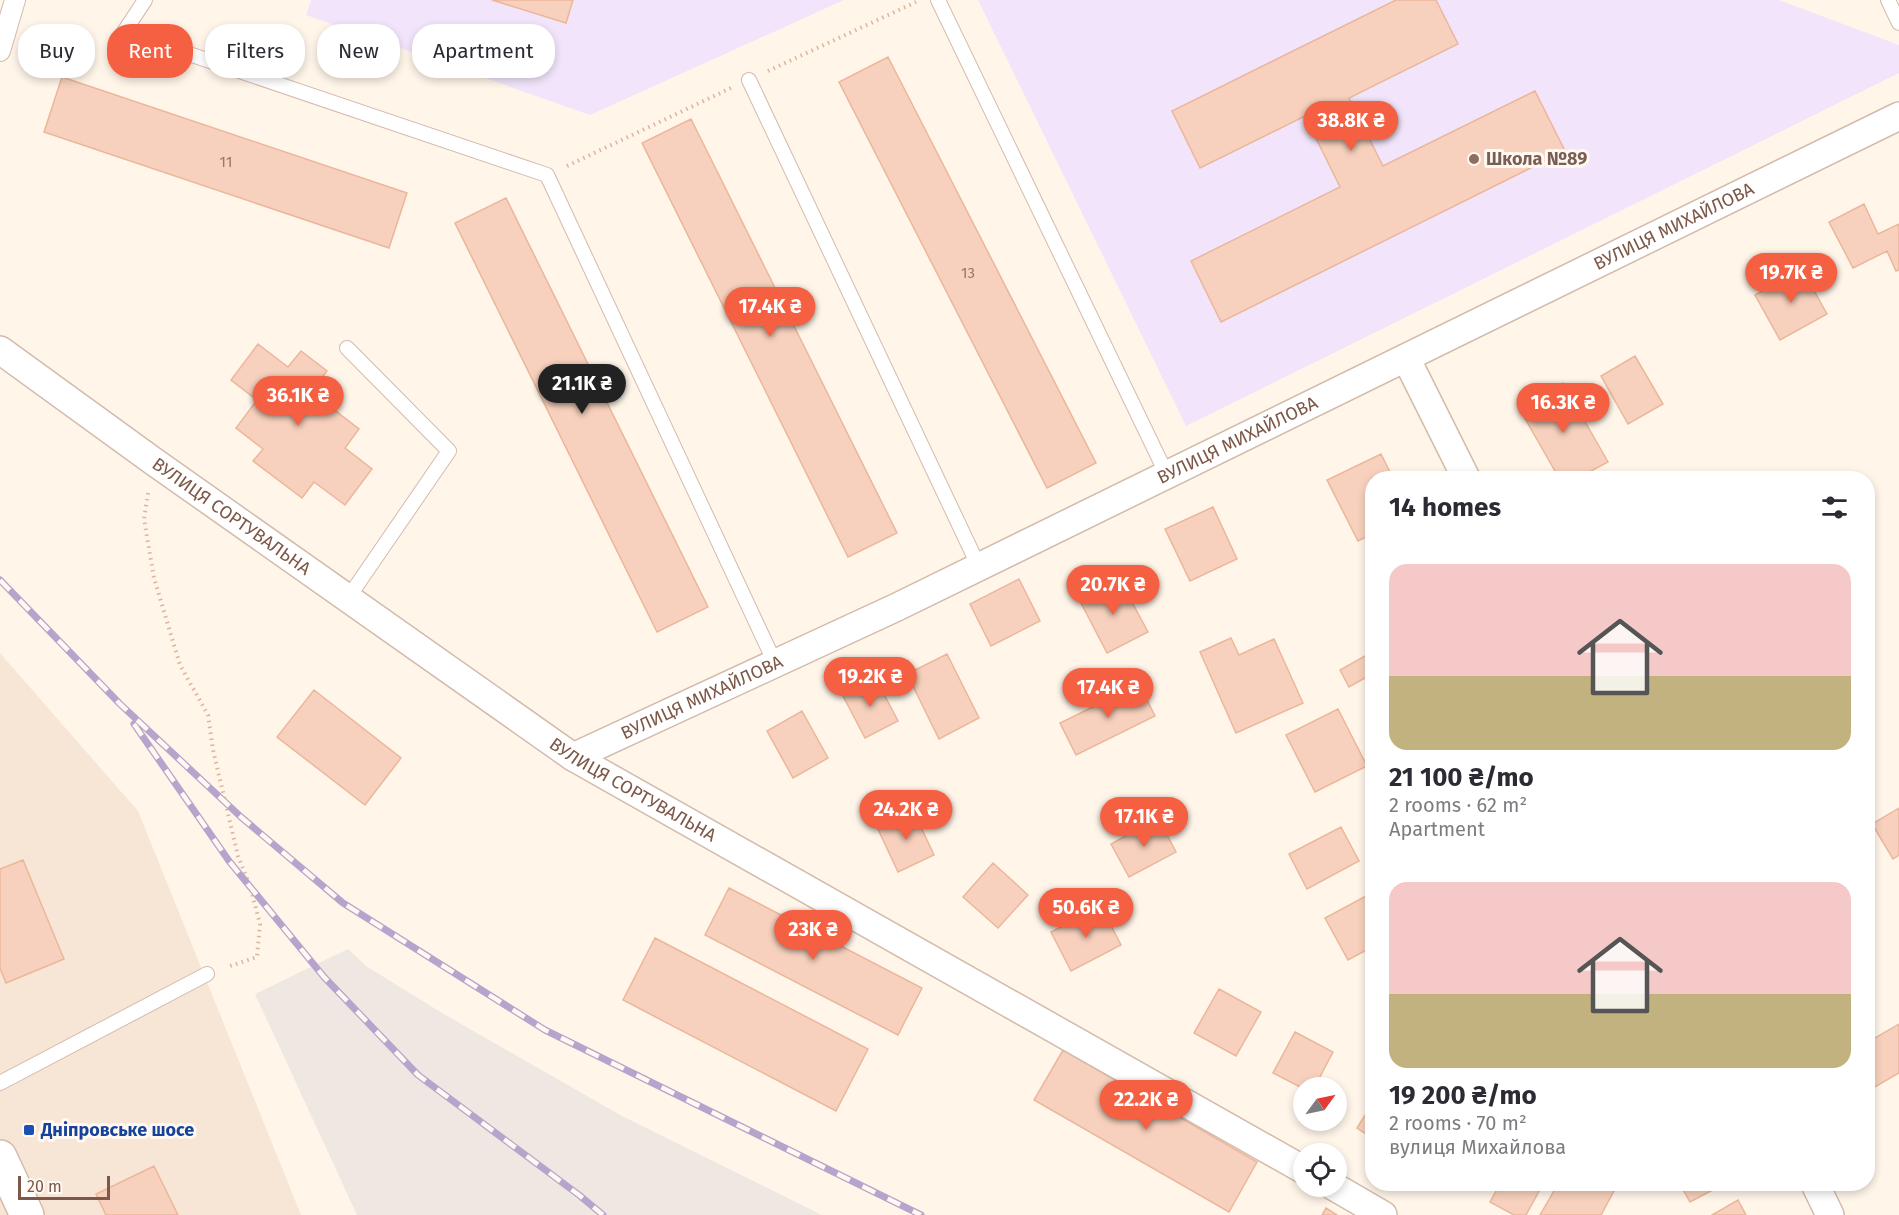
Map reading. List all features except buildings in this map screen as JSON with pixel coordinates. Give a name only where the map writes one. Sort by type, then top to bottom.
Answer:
[{"type":"street","points":[[0,51],[15,0]]},
{"type":"street","name":"ВУЛИЦЯ МИХАЙЛОВА","points":[[573,757],[978,567],[1899,116]]},
{"type":"street","name":"ВУЛИЦЯ СОРТУВАЛЬНА","points":[[0,350],[153,461],[573,757],[1293,1164]]},
{"type":"street","points":[[1406,358],[1462,471]]},
{"type":"street","points":[[0,1157],[27,1215]]},
{"type":"street","points":[[1818,1191],[1830,1215]]},
{"type":"street","points":[[1347,1194],[1383,1215]]},
{"type":"lane","points":[[145,0],[124,32],[547,175],[775,663]]},
{"type":"lane","points":[[938,0],[1167,475]]},
{"type":"lane","points":[[1888,0],[1899,23]]},
{"type":"lane","points":[[749,80],[978,567]]},
{"type":"lane","points":[[347,348],[448,451],[348,598]]},
{"type":"lane","points":[[0,1083],[207,974]]},
{"type":"path","points":[[153,461],[144,519],[154,578],[180,664],[208,715],[213,750],[238,856],[250,886],[260,924],[257,957],[207,974]]},
{"type":"shaded area","points":[[311,0],[844,0],[590,115],[485,78],[555,78],[555,24],[412,24],[412,52],[400,48],[400,24],[332,24],[306,15]]},
{"type":"shaded area","points":[[978,0],[1779,0],[1899,45],[1899,73],[1186,426]]},
{"type":"shaded area","points":[[0,653],[138,811],[301,1215],[0,1215]]},
{"type":"shaded area","points":[[348,949],[366,966],[442,1013],[622,1116],[822,1215],[357,1215],[255,994]]},
{"type":"railway","points":[[0,580],[120,704],[241,817],[343,903],[545,1030],[921,1215]]},
{"type":"railway","points":[[134,724],[229,861],[324,977],[418,1075],[603,1215]]},
{"type":"place","name":"Школа №89","points":[[1474,159]]},
{"type":"place","name":"Дніпровське шосе","points":[[29,1130]]}]
